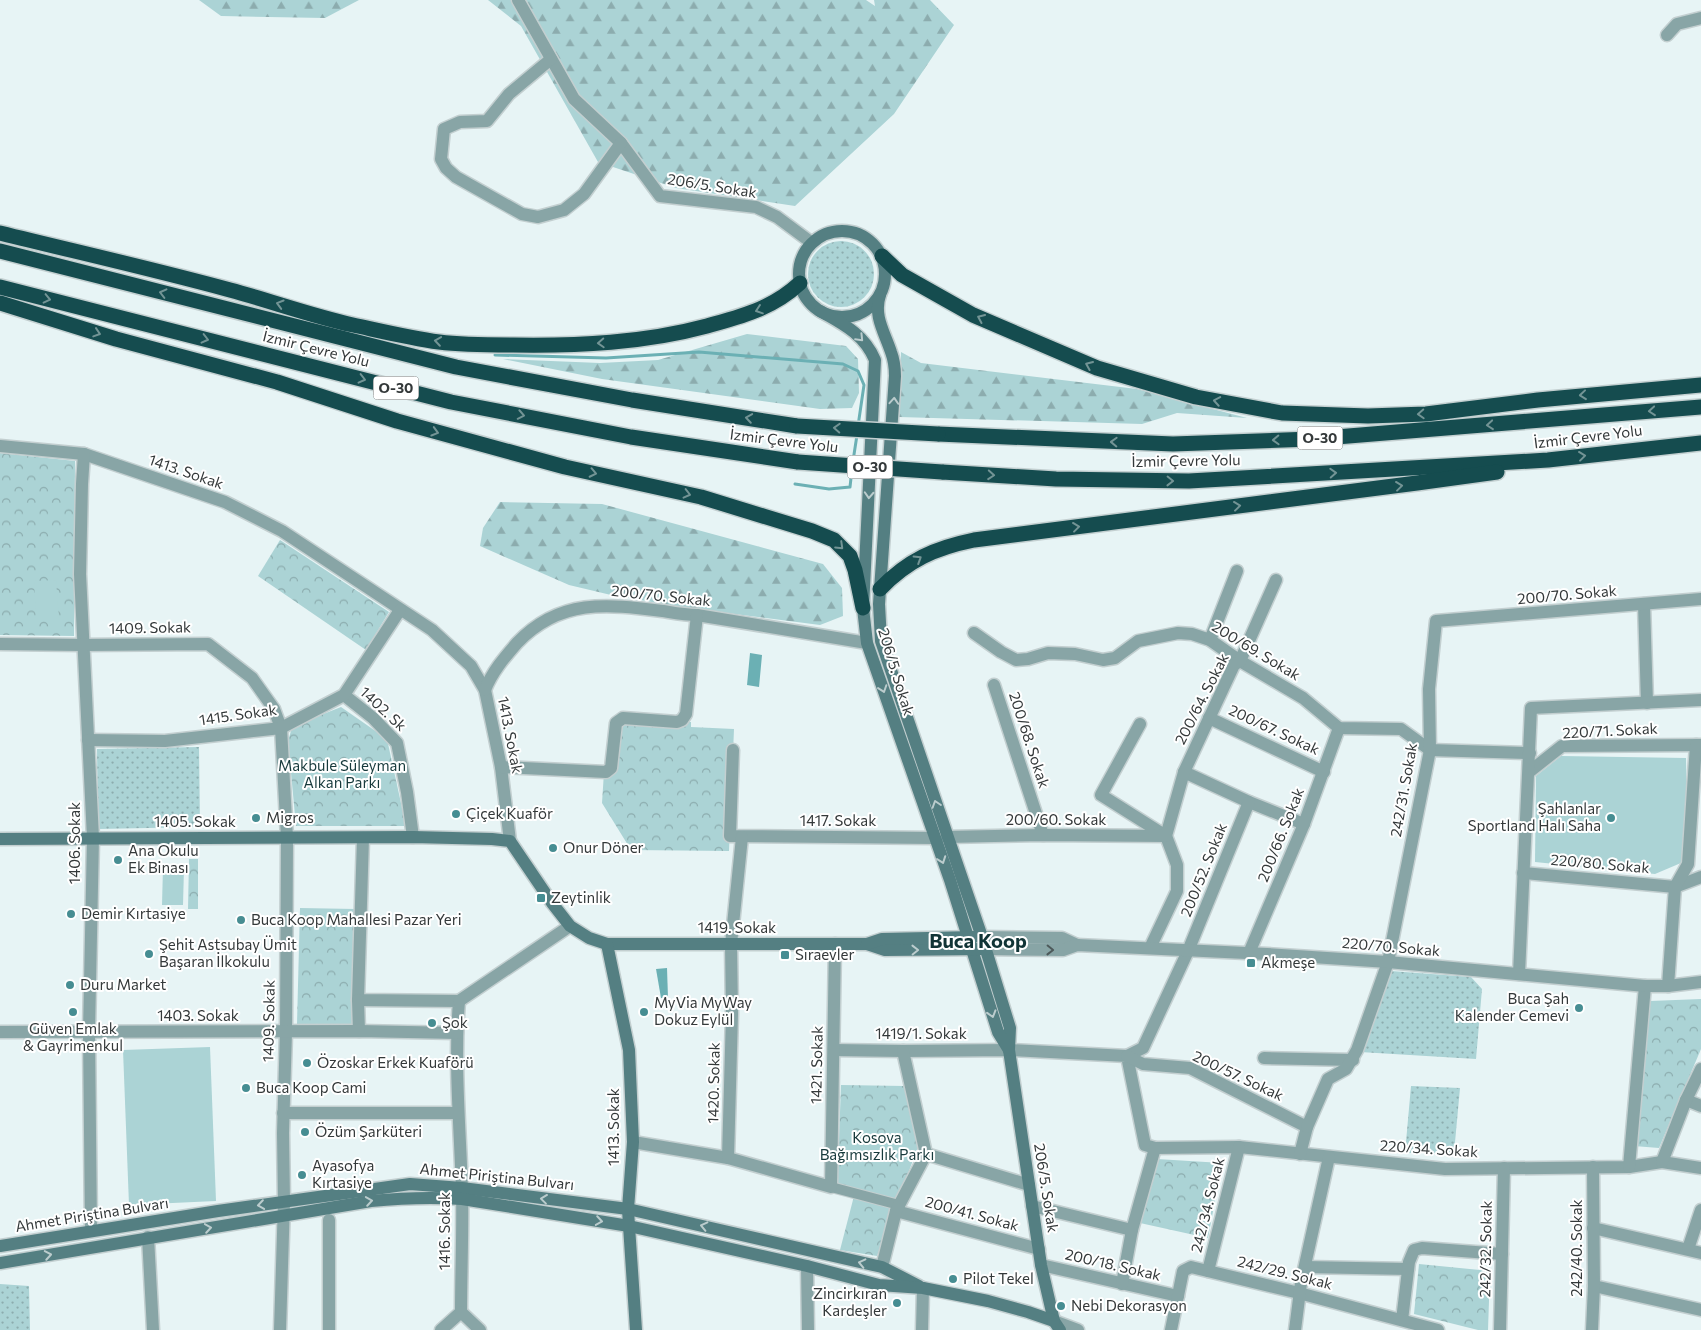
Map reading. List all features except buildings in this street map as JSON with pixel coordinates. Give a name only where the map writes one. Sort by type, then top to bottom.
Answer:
[{"type":"highway","points":[[0,233],[231,290],[352,325],[439,342],[535,346],[610,342],[660,336],[701,327],[766,308],[800,284]]},
{"type":"highway","name":"İzmir Çevre Yolu","points":[[0,251],[456,368],[632,400],[797,426],[1173,444],[1312,439],[1701,407]]},
{"type":"highway","points":[[882,256],[902,275],[973,315],[1097,368],[1196,398],[1282,413],[1368,416],[1426,414],[1547,399],[1701,385]]},
{"type":"highway","name":"İzmir Çevre Yolu","points":[[0,287],[451,402],[631,437],[798,462],[1056,479],[1189,481],[1548,460],[1701,443]]},
{"type":"highway","points":[[0,303],[116,339],[277,382],[397,421],[549,463],[701,497],[812,531],[834,540],[850,556],[863,608]]},
{"type":"highway","points":[[880,589],[894,574],[927,554],[949,545],[974,540],[1488,474],[1548,460]]},
{"type":"main road","points":[[850,231],[858,234],[872,242],[882,256],[885,280],[880,296],[868,308],[853,316],[836,317],[820,311],[807,299],[800,284],[800,262],[812,243],[826,234],[850,231]]},
{"type":"main road","name":"206/5. Sokak","points":[[880,296],[876,305],[877,314],[893,356],[895,376],[878,620],[881,641],[921,754],[950,880],[998,1032],[1009,1050]]},
{"type":"main road","name":"206/5. Sokak","points":[[820,311],[850,328],[861,337],[870,349],[874,360],[863,608],[867,644],[940,837],[984,943],[1010,1028],[1009,1050],[1041,1265],[1057,1326]]},
{"type":"main road","name":"1405. Sokak","points":[[0,839],[413,837],[510,841]]},
{"type":"main road","name":"1413. Sokak","points":[[510,841],[570,926],[589,938],[607,944],[629,1050],[634,1142],[628,1209],[636,1330]]},
{"type":"main road","name":"1419. Sokak","points":[[607,944],[867,944],[882,939],[984,943]]},
{"type":"main road","name":"Ahmet Piriştina Bulvarı","points":[[0,1246],[410,1184],[629,1226],[807,1266],[879,1285],[923,1288],[988,1301],[1028,1312],[1057,1326]]},
{"type":"main road","name":"Ahmet Piriştina Bulvarı","points":[[0,1263],[371,1201],[462,1194],[628,1209],[882,1267],[923,1288]]},
{"type":"street","name":"206/5. Sokak","points":[[518,0],[574,100],[621,143],[660,196],[756,207],[777,217],[812,243]]},
{"type":"street","points":[[1667,35],[1677,24],[1701,18]]},
{"type":"street","points":[[551,59],[509,94],[486,121],[460,122],[444,129],[441,159],[446,168],[456,177],[522,214],[538,218],[564,210],[584,194],[621,143]]},
{"type":"street","name":"1413. Sokak","points":[[0,446],[84,454],[226,502],[282,530],[432,630],[471,666],[485,690],[501,767],[510,841]]},
{"type":"street","name":"1406. Sokak","points":[[84,454],[80,574],[93,838],[89,1032],[91,1231]]},
{"type":"street","points":[[1210,640],[1237,571]]},
{"type":"street","name":"200/64. Sokak","points":[[1166,836],[1184,772],[1234,665],[1240,660],[1276,580]]},
{"type":"street","name":"200/70. Sokak","points":[[1436,621],[1701,599]]},
{"type":"street","points":[[1644,604],[1647,703]]},
{"type":"street","name":"200/70. Sokak","points":[[485,690],[494,671],[524,637],[556,614],[581,607],[619,607],[697,616],[867,644]]},
{"type":"street","name":"1415. Sokak","points":[[88,740],[164,741],[281,728],[344,694],[400,610]]},
{"type":"street","points":[[501,767],[607,772],[610,768],[616,723],[619,720],[623,718],[677,722],[686,717],[697,616]]},
{"type":"street","name":"242/31. Sokak","points":[[1388,962],[1430,750],[1430,689],[1436,621]]},
{"type":"street","name":"200/69. Sokak","points":[[974,633],[1016,660],[1028,659],[1048,653],[1075,654],[1102,660],[1115,658],[1138,641],[1178,633],[1192,634],[1210,640],[1303,698],[1339,728]]},
{"type":"street","name":"1409. Sokak","points":[[0,644],[208,644],[252,678],[274,709],[281,728],[287,838],[286,1032],[283,1113],[284,1202],[280,1330]]},
{"type":"street","name":"200/68. Sokak","points":[[994,685],[1043,835]]},
{"type":"street","name":"1402. Sk","points":[[344,694],[373,718],[397,743],[407,792],[413,837]]},
{"type":"street","points":[[1519,974],[1531,708],[1701,700]]},
{"type":"street","name":"200/67. Sokak","points":[[1209,718],[1324,772]]},
{"type":"street","points":[[1140,724],[1102,796],[1166,836],[1177,864],[1177,891],[1150,948]]},
{"type":"street","points":[[1339,728],[1401,729],[1430,750],[1530,753]]},
{"type":"street","name":"200/66. Sokak","points":[[1249,953],[1304,824],[1339,728]]},
{"type":"street","points":[[1668,986],[1675,886],[1688,864],[1698,745]]},
{"type":"street","name":"220/71. Sokak","points":[[1529,772],[1562,746],[1698,745]]},
{"type":"street","points":[[733,750],[730,836],[742,837]]},
{"type":"street","points":[[1184,772],[1249,802],[1304,824]]},
{"type":"street","name":"200/52. Sokak","points":[[1188,951],[1249,802]]},
{"type":"street","name":"200/60. Sokak","points":[[940,837],[1043,835],[1166,836]]},
{"type":"street","name":"1417. Sokak","points":[[742,837],[940,837]]},
{"type":"street","name":"1420. Sokak","points":[[728,1158],[732,1014],[731,944],[742,837]]},
{"type":"street","points":[[359,1031],[358,1000],[363,838]]},
{"type":"street","name":"220/80. Sokak","points":[[1523,873],[1675,886],[1701,877]]},
{"type":"street","points":[[358,1000],[459,1001],[570,926]]},
{"type":"street","name":"220/70. Sokak","points":[[984,943],[1063,950],[1078,945],[1388,962],[1645,986],[1668,986],[1701,982]]},
{"type":"street","name":"1421. Sokak","points":[[831,1187],[835,944]]},
{"type":"street","points":[[1009,1050],[1128,1056],[1143,1048],[1188,951]]},
{"type":"street","points":[[1300,1154],[1307,1127],[1328,1079],[1346,1069],[1352,1060],[1388,962]]},
{"type":"street","points":[[1629,1166],[1645,986]]},
{"type":"street","name":"1416. Sokak","points":[[459,1001],[457,1033],[462,1194],[461,1312]]},
{"type":"street","name":"1403. Sokak","points":[[0,1032],[359,1031],[457,1033]]},
{"type":"street","name":"1419/1. Sokak","points":[[834,1050],[902,1052],[1009,1050]]},
{"type":"street","points":[[882,1267],[898,1208],[926,1154],[902,1052]]},
{"type":"street","points":[[1122,1284],[1132,1230],[1155,1148],[1145,1145],[1128,1056]]},
{"type":"street","name":"200/57. Sokak","points":[[1128,1056],[1143,1064],[1190,1068],[1307,1127]]},
{"type":"street","points":[[1264,1058],[1352,1060]]},
{"type":"street","points":[[1662,1162],[1686,1100],[1701,1069]]},
{"type":"street","points":[[1686,1100],[1701,1106]]},
{"type":"street","points":[[283,1113],[458,1113]]},
{"type":"street","points":[[634,1142],[728,1158],[898,1208]]},
{"type":"street","name":"220/34. Sokak","points":[[1155,1148],[1239,1147],[1445,1169],[1629,1166],[1662,1162],[1701,1168]]},
{"type":"street","name":"242/34. Sokak","points":[[1208,1271],[1239,1147]]},
{"type":"street","points":[[926,1154],[1029,1185]]},
{"type":"street","points":[[1295,1330],[1305,1267],[1329,1157]]},
{"type":"street","name":"242/40. Sokak","points":[[1592,1330],[1594,1286],[1593,1167]]},
{"type":"street","name":"242/32. Sokak","points":[[1500,1330],[1504,1168]]},
{"type":"street","points":[[1032,1206],[1132,1230]]},
{"type":"street","name":"200/41. Sokak","points":[[898,1208],[1039,1249]]},
{"type":"street","points":[[1688,1249],[1701,1210]]},
{"type":"street","points":[[329,1220],[329,1330]]},
{"type":"street","points":[[1593,1228],[1701,1253]]},
{"type":"street","points":[[148,1237],[152,1330]]},
{"type":"street","points":[[1402,1320],[1411,1255],[1418,1248],[1502,1254]]},
{"type":"street","name":"200/18. Sokak","points":[[1041,1265],[1178,1296]]},
{"type":"street","points":[[807,1266],[808,1330]]},
{"type":"street","name":"242/29. Sokak","points":[[1171,1330],[1183,1271],[1191,1267],[1300,1293],[1438,1330]]},
{"type":"street","points":[[1305,1267],[1408,1270]]},
{"type":"street","points":[[1594,1286],[1701,1310]]},
{"type":"street","points":[[922,1330],[923,1288]]},
{"type":"street","points":[[441,1330],[461,1312],[480,1330]]},
{"type":"street","points":[[1057,1326],[1078,1330]]},
{"type":"green space","points":[[199,0],[359,0],[325,18],[221,16]]},
{"type":"green space","points":[[488,0],[866,0],[875,6],[874,0],[930,0],[954,25],[894,114],[795,206],[676,188],[598,162],[521,26]]},
{"type":"green space","points":[[841,241],[854,244],[864,251],[871,261],[874,274],[871,287],[864,297],[854,304],[841,307],[828,304],[818,297],[811,287],[808,274],[811,261],[818,251],[828,244]]},
{"type":"green space","points":[[747,334],[846,346],[858,359],[859,393],[852,408],[820,409],[602,379],[503,359],[600,363],[658,360]]},
{"type":"green space","points":[[901,352],[921,363],[1137,389],[1247,418],[1177,413],[1142,424],[899,417]]},
{"type":"green space","points":[[0,453],[75,461],[74,636],[0,635]]},
{"type":"green space","points":[[500,502],[602,504],[823,564],[842,588],[843,616],[820,625],[687,608],[611,595],[569,585],[480,546],[483,528]]},
{"type":"green space","points":[[280,540],[389,612],[366,650],[258,576]]},
{"type":"green space","points":[[56,580],[59,619],[36,619],[34,581]]},
{"type":"green space","name":"Makbule Süleyman Alkan Parkı","points":[[341,707],[387,739],[406,826],[296,826],[288,741],[291,731],[298,724]]},
{"type":"green space","points":[[691,722],[691,727],[734,729],[729,851],[631,850],[602,803],[604,772],[616,723]]},
{"type":"green space","points":[[199,747],[200,827],[98,829],[97,749]]},
{"type":"green space","name":"Şahlanlar Sportland Halı Saha","points":[[1561,756],[1686,758],[1688,860],[1655,874],[1535,862],[1536,776]]},
{"type":"green space","points":[[189,859],[198,859],[198,909],[188,909]]},
{"type":"green space","points":[[163,867],[184,868],[183,905],[162,905]]},
{"type":"green space","points":[[300,908],[356,909],[353,1025],[297,1024]]},
{"type":"green space","points":[[1391,971],[1471,977],[1482,989],[1476,1059],[1360,1052]]},
{"type":"green space","points":[[1701,999],[1701,1049],[1659,1148],[1634,1146],[1650,1001]]},
{"type":"green space","points":[[210,1047],[216,1201],[129,1205],[123,1050]]},
{"type":"green space","name":"Kosova Bağımsızlık Parkı","points":[[841,1085],[905,1086],[918,1147],[877,1256],[840,1250],[854,1196],[837,1193]]},
{"type":"green space","points":[[1411,1086],[1460,1088],[1454,1153],[1405,1153]]},
{"type":"green space","points":[[1157,1159],[1222,1163],[1208,1238],[1140,1223]]},
{"type":"green space","points":[[1419,1264],[1490,1271],[1488,1330],[1478,1330],[1414,1314]]},
{"type":"green space","points":[[0,1284],[29,1286],[30,1330],[0,1330]]},
{"type":"shaded area","points":[[750,653],[762,655],[759,687],[747,685]]},
{"type":"shaded area","points":[[667,968],[668,998],[661,998],[656,969]]},
{"type":"waterway","points":[[495,355],[606,358],[699,352],[843,364],[858,371],[864,385],[858,426]]},
{"type":"waterway","points":[[853,461],[857,435]]},
{"type":"waterway","points":[[795,484],[829,489],[850,487],[852,469]]},
{"type":"place","name":"Çiçek Kuaför","points":[[456,814]]},
{"type":"place","name":"Migros","points":[[256,818]]},
{"type":"place","name":"Şahlanlar Sportland Halı Saha","points":[[1611,818]]},
{"type":"place","name":"Onur Döner","points":[[553,848]]},
{"type":"place","name":"Ana Okulu Ek Binası","points":[[118,860]]},
{"type":"place","name":"Zeytinlik","points":[[541,898]]},
{"type":"place","name":"Demir Kırtasiye","points":[[71,914]]},
{"type":"place","name":"Buca Koop Mahallesi Pazar Yeri","points":[[241,920]]},
{"type":"place","name":"Şehit Astsubay Ümit Başaran İlkokulu","points":[[149,954]]},
{"type":"place","name":"Sıraevler","points":[[785,955]]},
{"type":"place","name":"Akmeşe","points":[[1251,963]]},
{"type":"place","name":"Duru Market","points":[[70,985]]},
{"type":"place","name":"Buca Şah Kalender Cemevi","points":[[1579,1008]]},
{"type":"place","name":"Güven Emlak & Gayrimenkul","points":[[73,1012]]},
{"type":"place","name":"MyVia MyWay Dokuz Eylül","points":[[644,1012]]},
{"type":"place","name":"Şok","points":[[432,1023]]},
{"type":"place","name":"Özoskar Erkek Kuaförü","points":[[307,1063]]},
{"type":"place","name":"Buca Koop Cami","points":[[246,1088]]},
{"type":"place","name":"Özüm Şarküteri","points":[[305,1132]]},
{"type":"place","name":"Ayasofya Kırtasiye","points":[[302,1175]]},
{"type":"place","name":"Pilot Tekel","points":[[953,1279]]},
{"type":"place","name":"Zincirkıran Kardeşler","points":[[897,1303]]},
{"type":"place","name":"Nebi Dekorasyon","points":[[1061,1306]]},
{"type":"district","name":"Buca Koop","points":[[978,941]]}]
